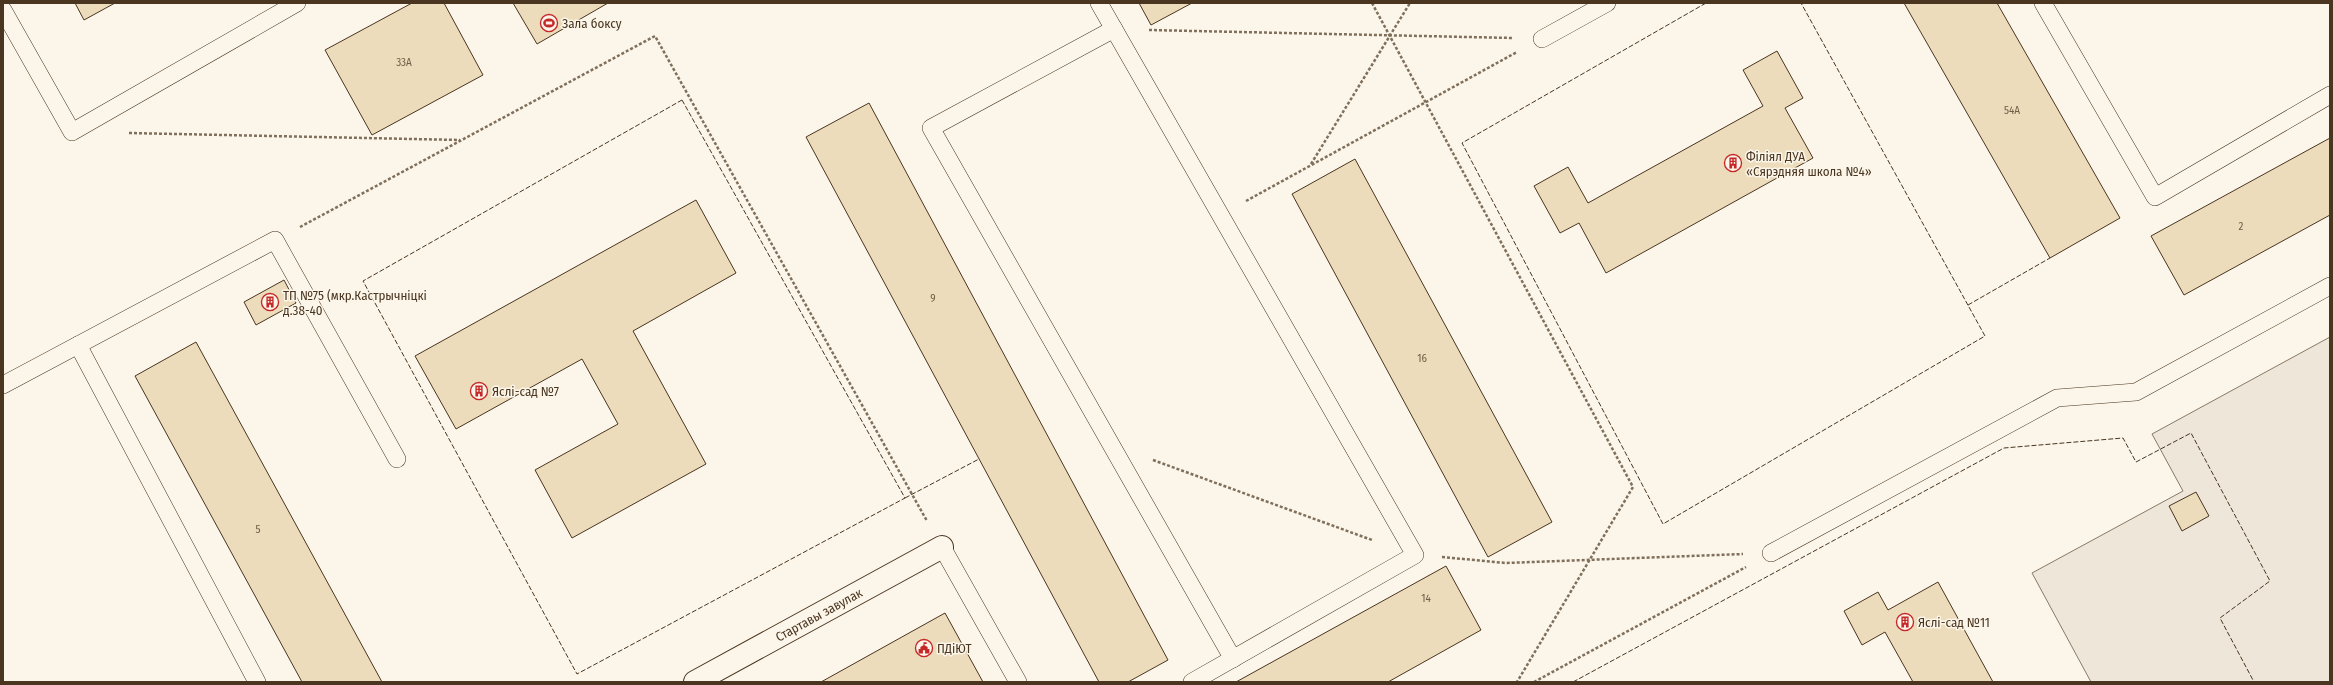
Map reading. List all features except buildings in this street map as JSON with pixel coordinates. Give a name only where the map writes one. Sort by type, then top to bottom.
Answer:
[{"type":"street","name":"Стартавы завулак","points":[[695,682],[942,547]]},
{"type":"lane","points":[[3,10],[72,132],[297,3]]},
{"type":"lane","points":[[1099,3],[1415,555],[1192,682]]},
{"type":"lane","points":[[1542,39],[1607,3]]},
{"type":"lane","points":[[2043,3],[2155,197],[2330,95]]},
{"type":"lane","points":[[1114,29],[932,128],[1233,658]]},
{"type":"lane","points":[[3,385],[275,240],[397,459]]},
{"type":"lane","points":[[1771,553],[2057,398],[2136,392],[2330,286]]},
{"type":"lane","points":[[78,345],[257,682]]},
{"type":"lane","points":[[942,547],[1018,682]]},
{"type":"path","points":[[1372,3],[1633,487],[1517,682]]},
{"type":"path","points":[[1310,166],[1410,3]]},
{"type":"path","points":[[1114,29],[1542,39]]},
{"type":"path","points":[[275,240],[655,36],[942,547]]},
{"type":"path","points":[[1221,215],[1542,39]]},
{"type":"path","points":[[128,133],[462,140]]},
{"type":"path","points":[[1112,445],[1415,555],[1506,562],[1771,553]]},
{"type":"path","points":[[1534,682],[1771,553]]},
{"type":"shaded area","points":[[2330,337],[2330,682],[2091,682],[2032,573],[2183,491],[2152,434]]},
{"type":"fence","points":[[1706,3],[1462,143],[1663,524],[1985,336],[1801,3]]},
{"type":"fence","points":[[682,100],[905,498],[577,674],[363,281],[682,100]]},
{"type":"fence","points":[[1968,305],[2050,258]]},
{"type":"fence","points":[[1573,682],[2004,448],[2123,438],[2136,462],[2191,433],[2270,581],[2220,618],[2254,682]]},
{"type":"fence","points":[[905,498],[979,459]]},
{"type":"place","name":"Зала боксу","points":[[549,23]]},
{"type":"place","name":"Філіял ДУА «Сярэдняя школа №4»","points":[[1733,163]]},
{"type":"place","name":"ТП №75 (мкр.Кастрычніцкі д.38-40","points":[[270,302]]},
{"type":"place","name":"Яслі-сад №7","points":[[479,391]]},
{"type":"place","name":"Яслі-сад №11","points":[[1905,622]]},
{"type":"place","name":"ПДіЮТ","points":[[924,648]]}]
